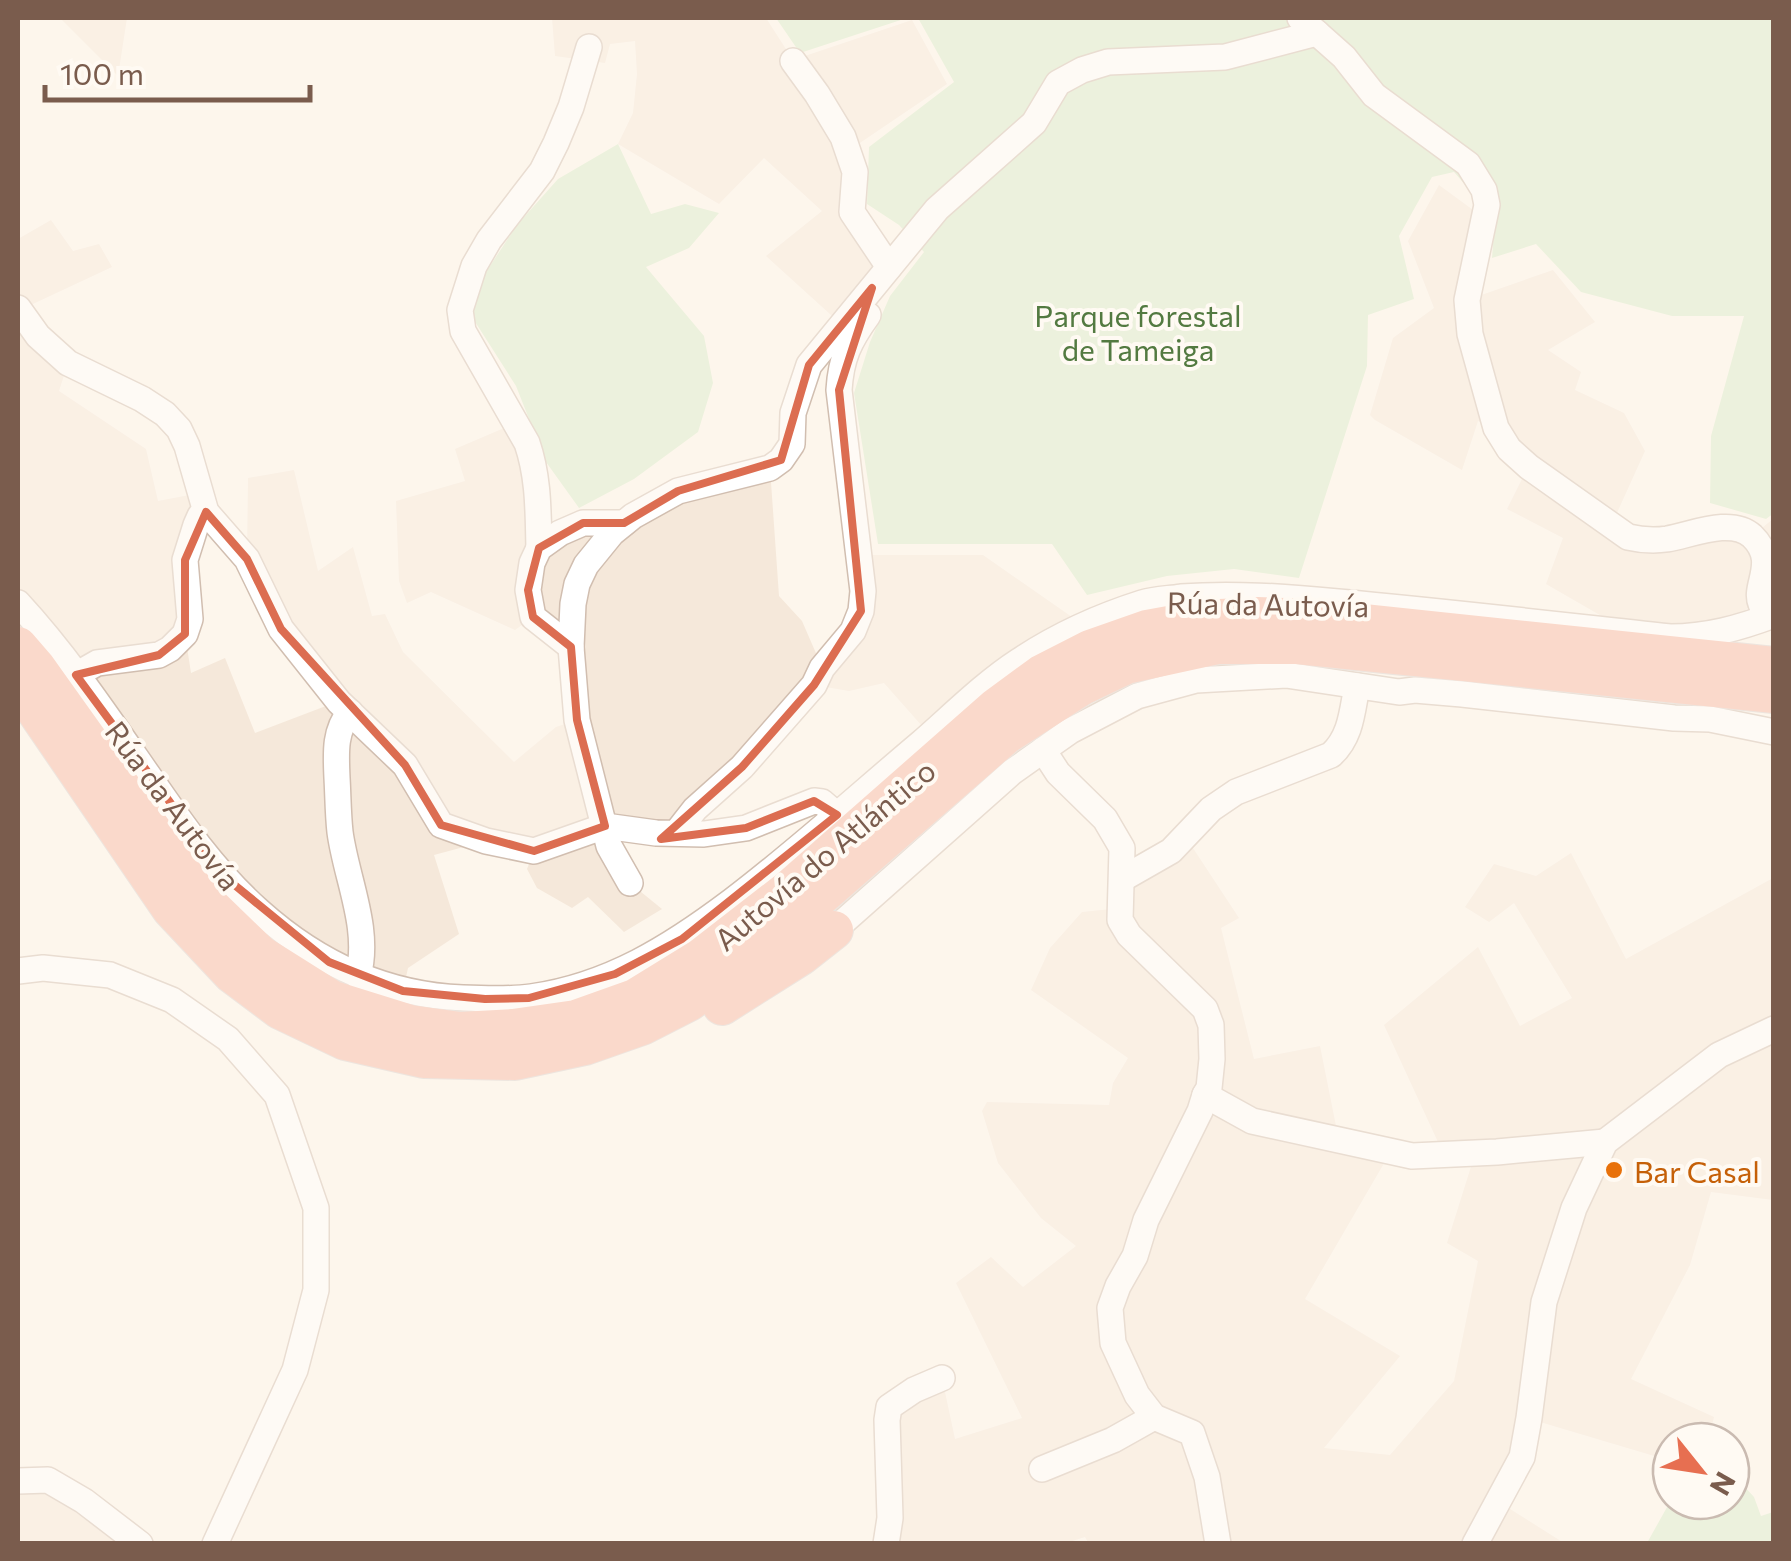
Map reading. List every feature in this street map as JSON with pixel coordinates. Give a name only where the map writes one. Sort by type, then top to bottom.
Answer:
[{"type":"highway","points":[[1295,598],[1452,622]]},
{"type":"highway","name":"Autovía do Atlántico","points":[[18,646],[198,894],[260,954],[333,1000],[410,1024],[460,1031],[576,1019],[635,998],[700,958],[789,889],[996,707],[1041,674],[1090,649],[1147,630],[1202,619],[1257,616],[1452,622],[1543,641],[1774,666]]},
{"type":"highway","points":[[1543,641],[1610,630]]},
{"type":"highway","name":"Autovía do Atlántico","points":[[18,685],[171,908],[232,974],[280,1010],[345,1041],[424,1059],[515,1061],[585,1046],[642,1026],[689,1002],[749,959],[1006,735],[1082,686],[1126,665],[1218,645],[1297,645],[1774,694]]},
{"type":"highway","points":[[515,1061],[571,1061],[632,1048],[724,1006],[834,930]]},
{"type":"street","points":[[630,883],[609,846],[578,720],[573,604],[586,566],[612,532],[678,491],[770,468],[781,460],[792,444],[793,413],[809,365],[937,209],[1034,123],[1058,83],[1082,70],[1108,62],[1225,57],[1308,25],[1344,56],[1374,95],[1468,164],[1484,190],[1486,205],[1466,300],[1470,334],[1487,401],[1496,428],[1509,449],[1628,536],[1664,540],[1737,528],[1752,536],[1766,565],[1768,609],[1723,632],[1698,637],[1452,622]]},
{"type":"street","points":[[572,647],[534,617],[528,590],[532,562],[539,548],[537,484],[531,456],[463,331],[460,310],[474,266],[542,171],[556,143],[572,107],[589,47]]},
{"type":"street","points":[[792,60],[843,137],[855,172],[852,212],[889,267]]},
{"type":"street","points":[[677,832],[695,809],[742,768],[814,685],[862,611],[863,591],[838,390],[846,350],[874,303],[872,288]]},
{"type":"street","points":[[18,308],[38,336],[68,362],[142,399],[178,430],[187,446],[206,512],[246,559],[281,629],[350,712],[404,766],[441,825],[534,851],[605,826],[704,834],[746,828],[814,801],[822,802],[837,814]]},
{"type":"street","points":[[76,675],[97,664],[159,655],[185,634],[190,619],[185,560],[196,525],[206,512]]},
{"type":"street","points":[[539,548],[583,523],[624,523]]},
{"type":"street","name":"Rúa da Autovía","points":[[18,603],[47,635],[178,819],[258,910],[294,940],[358,976],[403,991],[486,999],[528,998],[586,984],[615,974],[682,939],[766,876],[1015,663],[1082,624],[1149,600],[1210,595],[1295,598]]},
{"type":"street","points":[[834,930],[1012,772],[1070,731],[1137,696],[1196,680],[1286,675],[1399,692],[1447,693],[1710,719],[1774,732]]},
{"type":"street","points":[[1122,879],[1170,851],[1211,810],[1236,792],[1331,756],[1348,732],[1357,686]]},
{"type":"street","points":[[350,712],[342,721],[336,748],[340,832],[362,942],[358,976]]},
{"type":"street","points":[[1674,718],[1774,746]]},
{"type":"street","points":[[1043,750],[1058,773],[1105,819],[1122,848],[1120,920],[1129,935],[1205,1008],[1211,1026],[1209,1088],[1146,1220],[1135,1256],[1110,1308],[1113,1343],[1137,1395],[1154,1417],[1192,1432],[1206,1477],[1218,1544]]},
{"type":"street","points":[[18,971],[43,968],[110,976],[172,1000],[228,1039],[277,1095],[316,1208],[316,1290],[295,1370],[215,1544]]},
{"type":"street","points":[[1475,1544],[1522,1457],[1544,1302],[1574,1208],[1605,1142],[1719,1055],[1774,1029]]},
{"type":"street","points":[[1206,1095],[1252,1122],[1412,1156],[1605,1142]]},
{"type":"street","points":[[886,1544],[890,1518],[886,1420],[889,1407],[942,1378]]},
{"type":"street","points":[[1042,1469],[1113,1440],[1154,1417]]},
{"type":"street","points":[[18,1481],[48,1480],[84,1501],[140,1544]]},
{"type":"highlighted area","points":[[872,288],[839,390],[861,611],[814,685],[742,767],[661,839],[746,828],[814,801],[837,815],[682,939],[615,974],[529,998],[485,999],[403,991],[329,962],[226,878],[76,675],[159,655],[185,634],[185,560],[206,512],[247,559],[281,629],[405,765],[441,825],[534,851],[605,826],[577,720],[571,647],[533,617],[528,590],[539,548],[583,523],[624,523],[678,491],[781,460],[809,365]]},
{"type":"shaded area","points":[[60,18],[127,18],[118,76]]},
{"type":"shaded area","points":[[552,18],[766,18],[793,60],[912,20],[947,84],[848,151],[852,212],[889,267],[842,325],[766,256],[822,211],[764,158],[719,204],[618,144],[633,113],[635,41],[610,44],[605,63],[555,56]]},
{"type":"shaded area","points":[[1439,185],[1484,218],[1467,300],[1553,270],[1595,322],[1548,350],[1581,372],[1575,390],[1624,413],[1645,451],[1611,526],[1752,536],[1773,519],[1773,597],[1760,596],[1723,632],[1631,633],[1546,584],[1563,538],[1507,509],[1528,467],[1496,428],[1478,421],[1462,470],[1370,415],[1393,338],[1434,308],[1408,241]]},
{"type":"shaded area","points":[[51,220],[73,251],[99,244],[112,267],[20,310],[68,363],[59,391],[146,449],[158,501],[200,493],[185,634],[191,673],[225,658],[255,733],[339,701],[247,559],[248,478],[294,470],[318,571],[353,547],[372,616],[385,614],[403,652],[514,762],[556,727],[577,720],[571,647],[533,617],[515,630],[431,592],[407,603],[399,581],[396,501],[465,481],[455,449],[516,423],[539,547],[770,468],[779,596],[802,621],[822,667],[853,631],[859,555],[983,555],[1082,624],[930,735],[884,683],[849,691],[814,685],[685,820],[605,826],[630,883],[662,909],[624,932],[588,897],[572,908],[537,888],[527,869],[534,852],[486,841],[434,855],[459,934],[408,968],[403,991],[258,910],[18,603],[18,239]]},
{"type":"shaded area","points":[[1185,836],[1239,918],[1221,928],[1254,1059],[1320,1046],[1339,1141],[1390,1153],[1305,1299],[1400,1356],[1324,1448],[1390,1455],[1454,1381],[1478,1261],[1447,1243],[1475,1154],[1444,1155],[1384,1025],[1478,947],[1520,1026],[1572,998],[1514,903],[1489,922],[1465,907],[1494,864],[1536,876],[1571,853],[1626,959],[1773,878],[1773,1200],[1711,1192],[1690,1265],[1631,1379],[1714,1417],[1713,1421],[1651,1421],[1651,1455],[1530,1419],[1499,1502],[1564,1543],[1089,1544],[1085,1537],[1063,1544],[886,1544],[887,1420],[942,1378],[955,1439],[1022,1418],[956,1283],[991,1257],[1023,1287],[1076,1246],[1041,1218],[998,1163],[982,1111],[987,1102],[1109,1105],[1113,1083],[1128,1058],[1031,990],[1050,948],[1082,912],[1121,908],[1122,879]]},
{"type":"shaded area","points":[[48,1480],[140,1543],[18,1543],[18,1481]]},
{"type":"green space","points":[[776,18],[907,18],[800,53]]},
{"type":"green space","name":"Parque forestal de Tameiga","points":[[918,18],[1773,18],[1774,513],[1766,519],[1710,503],[1711,436],[1744,316],[1672,316],[1581,292],[1536,244],[1492,258],[1495,219],[1454,172],[1432,177],[1399,236],[1414,299],[1368,315],[1367,366],[1299,578],[1234,569],[1167,576],[1087,595],[1052,544],[878,544],[854,393],[890,296],[924,252],[899,225],[867,204],[869,147],[954,82]]},
{"type":"green space","points":[[618,144],[651,214],[685,204],[719,213],[689,248],[646,267],[704,336],[713,383],[698,432],[634,479],[579,508],[546,462],[516,386],[472,317],[484,275],[517,225],[558,179]]},
{"type":"green space","points":[[1751,1494],[1761,1516],[1773,1512],[1773,1543],[1647,1543],[1659,1521],[1751,1521]]},
{"type":"place","name":"Bar Casal","points":[[1614,1170]]}]
